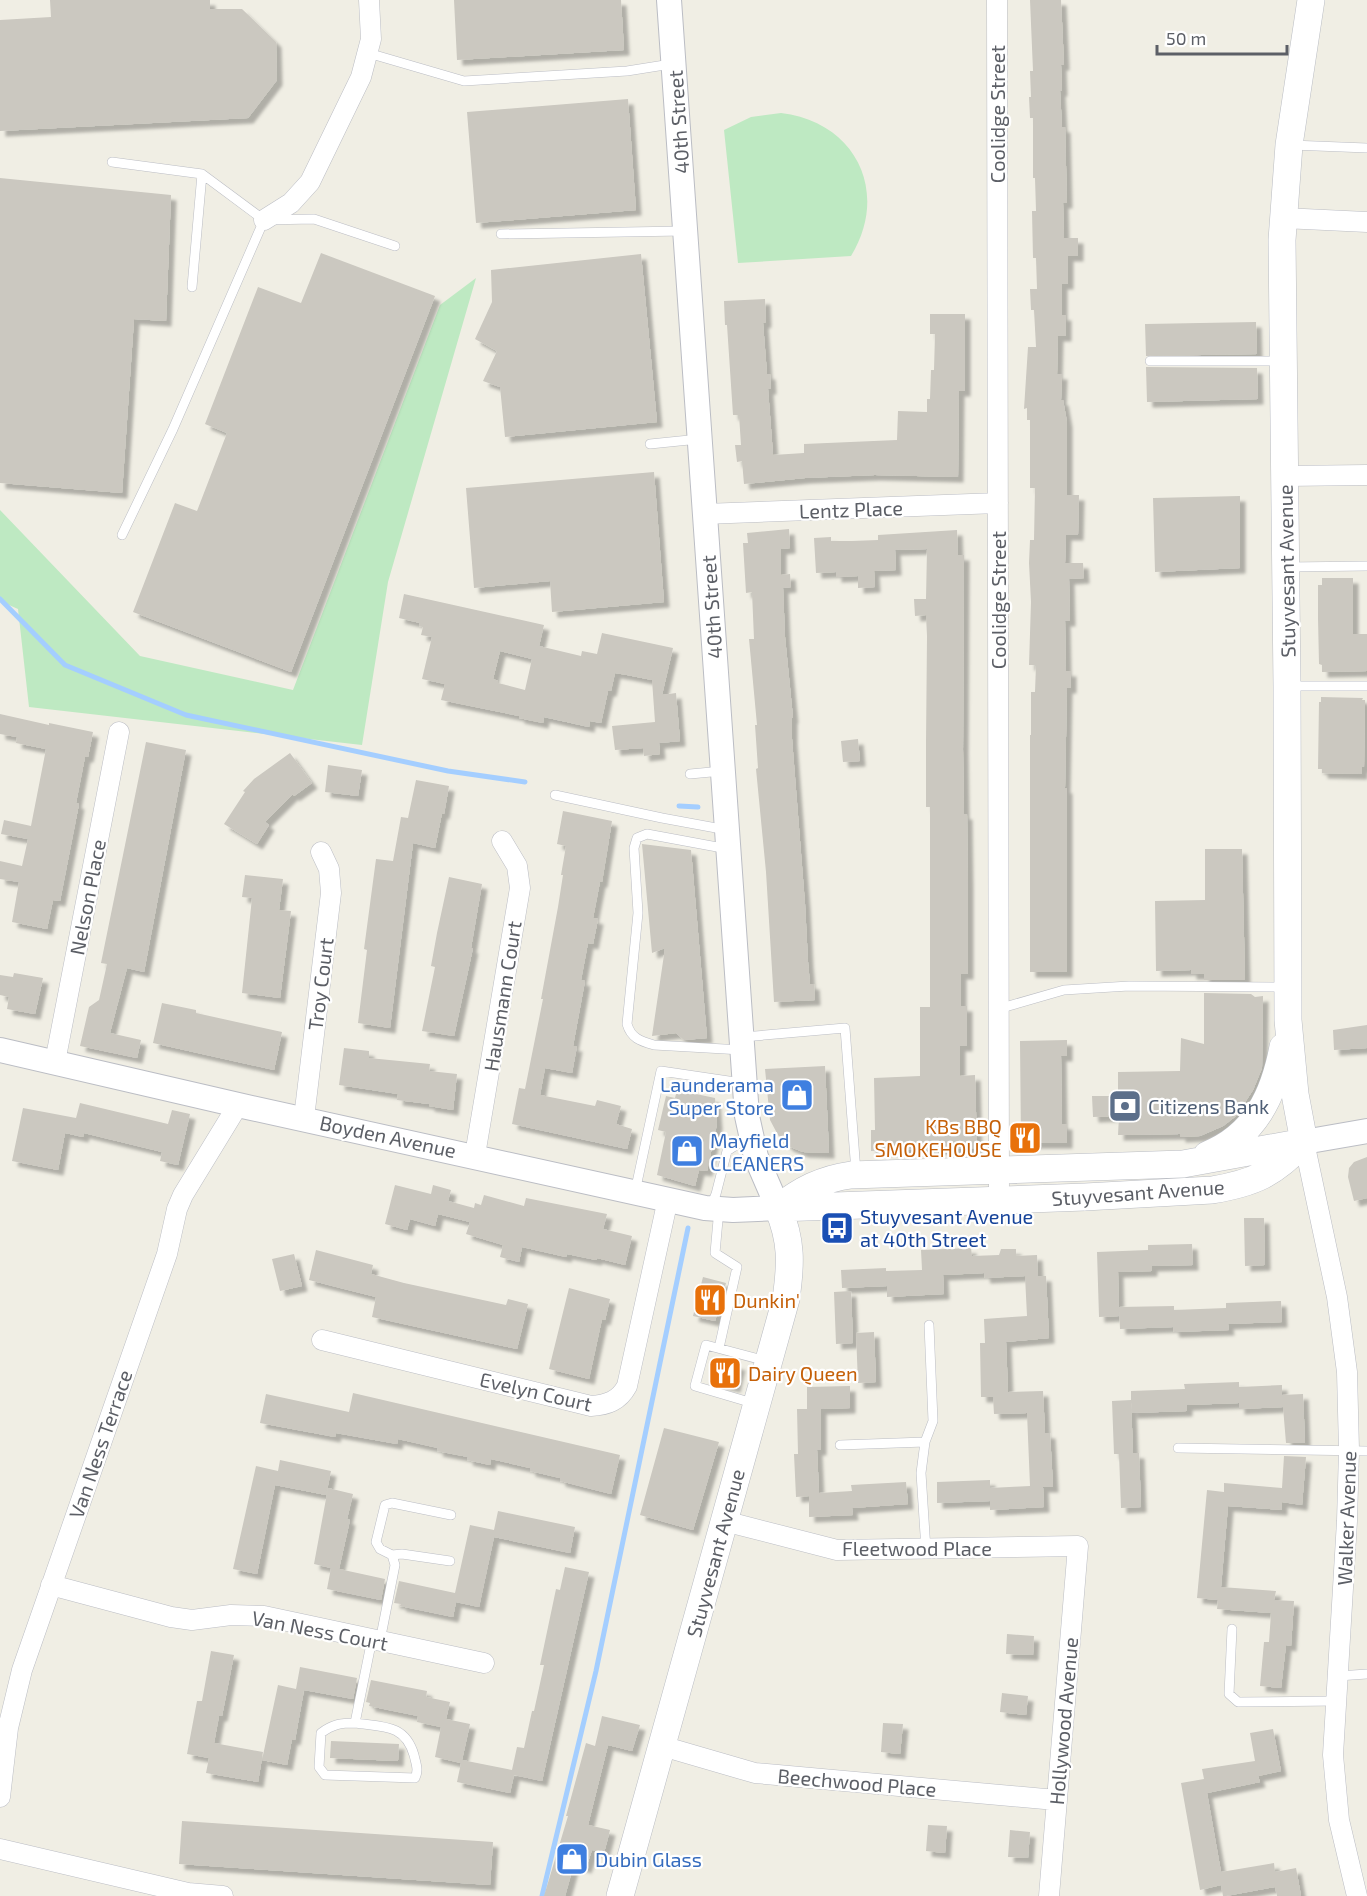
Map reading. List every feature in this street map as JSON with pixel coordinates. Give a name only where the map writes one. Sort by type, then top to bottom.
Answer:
[{"type":"main road","name":"Stuyvesant Avenue","points":[[1304,1142],[1294,1094],[1288,1020],[1283,218],[1289,145],[1311,0]]},
{"type":"main road","points":[[1183,1164],[1217,1151],[1245,1131],[1257,1117],[1274,1087],[1288,1020]]},
{"type":"main road","name":"Stuyvesant Avenue","points":[[778,1208],[803,1190],[834,1177],[1183,1164],[1304,1142]]},
{"type":"main road","name":"Stuyvesant Avenue","points":[[778,1208],[1189,1192],[1232,1186],[1256,1179],[1276,1169],[1304,1142]]},
{"type":"main road","name":"Stuyvesant Avenue","points":[[620,1896],[786,1299],[791,1254],[778,1208]]},
{"type":"street","points":[[264,220],[291,203],[310,182],[361,77],[371,39],[369,0]]},
{"type":"street","name":"40th Street","points":[[669,0],[745,1084],[750,1137],[778,1208]]},
{"type":"street","name":"Coolidge Street","points":[[997,0],[999,1200]]},
{"type":"street","points":[[1283,218],[1367,222]]},
{"type":"street","points":[[1285,476],[1367,475]]},
{"type":"street","name":"Lentz Place","points":[[704,514],[998,503]]},
{"type":"street","name":"Nelson Place","points":[[55,1062],[119,732]]},
{"type":"street","name":"Hausmann Court","points":[[475,1155],[520,888],[517,866],[502,841]]},
{"type":"street","name":"Troy Court","points":[[304,1118],[330,893],[328,869],[321,852]]},
{"type":"street","name":"Boyden Avenue","points":[[0,1050],[238,1105],[715,1209],[778,1208]]},
{"type":"street","name":"Van Ness Terrace","points":[[0,1797],[8,1728],[22,1670],[167,1254],[177,1209],[183,1195],[238,1105]]},
{"type":"street","points":[[1304,1142],[1367,1131]]},
{"type":"street","name":"Walker Avenue","points":[[1304,1142],[1339,1308],[1358,1450],[1347,1521],[1333,1755],[1334,1787],[1344,1848],[1357,1896]]},
{"type":"street","name":"Evelyn Court","points":[[322,1340],[591,1406],[602,1406],[613,1402],[623,1394],[627,1386],[668,1199]]},
{"type":"street","name":"Fleetwood Place","points":[[724,1521],[837,1550],[1078,1546]]},
{"type":"street","name":"Hollywood Avenue","points":[[1049,1896],[1078,1546]]},
{"type":"street","name":"Van Ness Court","points":[[51,1585],[171,1617],[192,1620],[231,1615],[264,1616],[484,1663]]},
{"type":"street","name":"Beechwood Place","points":[[662,1746],[755,1773],[1056,1800]]},
{"type":"street","points":[[0,1849],[188,1893],[223,1896]]},
{"type":"lane","points":[[368,53],[464,81],[627,71],[674,63]]},
{"type":"lane","points":[[1289,145],[1367,148]]},
{"type":"lane","points":[[112,162],[202,174],[264,220],[314,219],[395,246]]},
{"type":"lane","points":[[192,287],[202,174]]},
{"type":"lane","points":[[122,535],[174,429],[264,220]]},
{"type":"lane","points":[[501,234],[685,231]]},
{"type":"lane","points":[[1150,361],[1284,361]]},
{"type":"lane","points":[[650,444],[699,439]]},
{"type":"lane","points":[[1286,567],[1367,566]]},
{"type":"lane","points":[[1287,686],[1367,686]]},
{"type":"lane","points":[[690,774],[722,771]]},
{"type":"lane","points":[[555,795],[662,818],[727,839]]},
{"type":"lane","points":[[727,839],[647,834],[637,838],[635,843],[638,913],[627,1024],[629,1031],[640,1041],[654,1045],[742,1044],[845,1028],[857,1175]]},
{"type":"lane","points":[[999,1009],[1064,990],[1129,986],[1288,987]]},
{"type":"lane","points":[[635,1192],[661,1071],[745,1084]]},
{"type":"lane","points":[[718,1348],[737,1267],[715,1252],[716,1194],[727,1151],[750,1137]]},
{"type":"lane","points":[[926,1550],[921,1473],[925,1442],[933,1421],[929,1325]]},
{"type":"lane","points":[[757,1404],[695,1386],[706,1345],[768,1361]]},
{"type":"lane","points":[[840,1444],[925,1442]]},
{"type":"lane","points":[[1178,1448],[1358,1450]]},
{"type":"lane","points":[[450,1561],[402,1554],[392,1555],[380,1549],[376,1542],[385,1505],[392,1503],[451,1515]]},
{"type":"lane","points":[[355,1723],[395,1565],[392,1555]]},
{"type":"lane","points":[[1232,1629],[1229,1694],[1232,1699],[1238,1702],[1336,1701]]},
{"type":"lane","points":[[1338,1676],[1367,1674]]},
{"type":"lane","points":[[337,1723],[355,1723],[398,1730],[408,1740],[413,1751],[418,1771],[415,1778],[325,1775],[319,1767],[321,1733],[337,1723]]},
{"type":"green space","points":[[781,113],[807,119],[829,130],[846,145],[859,164],[866,185],[867,208],[862,232],[851,256],[738,263],[724,130],[751,117]]},
{"type":"green space","points":[[476,278],[388,582],[362,745],[29,707],[18,609],[0,601],[0,510],[140,656],[293,690],[440,305]]},
{"type":"building","points":[[50,0],[210,0],[210,9],[242,9],[276,42],[277,80],[248,118],[0,131],[0,20],[51,17]]},
{"type":"building","points":[[454,0],[621,0],[624,50],[457,60]]},
{"type":"building","points":[[1030,0],[1061,0],[1064,65],[1061,65],[1062,91],[1060,91],[1062,127],[1065,127],[1067,203],[1063,203],[1064,238],[1078,238],[1078,256],[1068,256],[1068,284],[1062,284],[1062,315],[1066,315],[1066,336],[1058,336],[1057,374],[1062,374],[1061,400],[1063,400],[1067,422],[1067,495],[1079,495],[1078,535],[1066,535],[1065,563],[1083,563],[1084,578],[1069,579],[1070,621],[1065,621],[1066,671],[1071,671],[1071,688],[1067,688],[1065,788],[1067,788],[1067,972],[1030,972],[1030,735],[1031,692],[1035,692],[1036,665],[1029,665],[1031,602],[1029,563],[1030,540],[1034,540],[1035,488],[1030,488],[1030,420],[1027,420],[1027,408],[1024,409],[1028,347],[1036,347],[1034,310],[1031,310],[1030,289],[1037,289],[1036,258],[1033,258],[1032,211],[1036,211],[1035,178],[1033,178],[1033,118],[1030,118],[1029,97],[1031,97],[1030,71],[1033,71]]},
{"type":"building","points":[[628,99],[636,210],[476,223],[467,112]]},
{"type":"building","points":[[0,178],[171,195],[166,321],[134,319],[122,493],[0,483]]},
{"type":"building","points":[[321,253],[435,296],[291,672],[133,612],[175,503],[197,511],[227,433],[205,424],[258,287],[301,303]]},
{"type":"building","points":[[641,254],[657,422],[505,437],[500,387],[483,381],[497,351],[475,339],[492,302],[491,270]]},
{"type":"building","points":[[765,299],[766,322],[763,323],[767,374],[770,374],[771,389],[768,389],[773,455],[804,453],[804,444],[897,440],[898,411],[927,412],[931,370],[934,370],[935,334],[930,334],[930,314],[965,314],[965,391],[959,391],[958,477],[875,475],[805,478],[744,484],[742,461],[737,462],[735,445],[741,445],[739,415],[733,415],[724,301]]},
{"type":"building","points":[[1256,322],[1257,354],[1146,356],[1145,324]]},
{"type":"building","points":[[1146,367],[1257,368],[1258,399],[1147,402]]},
{"type":"building","points":[[654,472],[664,602],[552,612],[550,581],[474,588],[466,488]]},
{"type":"building","points":[[1240,496],[1240,568],[1155,572],[1153,498]]},
{"type":"building","points":[[789,529],[790,548],[781,549],[781,575],[790,574],[791,587],[783,588],[785,637],[793,718],[792,739],[808,962],[810,984],[814,984],[815,1000],[774,1002],[766,872],[756,769],[758,768],[755,725],[757,725],[749,639],[754,639],[752,592],[746,593],[743,543],[748,543],[747,533]]},
{"type":"building","points":[[957,530],[958,555],[964,555],[963,749],[968,886],[968,974],[961,974],[961,1006],[967,1006],[967,1046],[960,1046],[960,1076],[975,1075],[977,1148],[871,1151],[871,1130],[875,1130],[874,1078],[920,1076],[920,1007],[930,1007],[930,807],[926,807],[927,636],[926,615],[915,616],[914,599],[926,599],[927,549],[895,550],[896,570],[874,571],[875,587],[858,588],[858,576],[836,577],[836,572],[816,573],[814,538],[831,537],[831,541],[878,540],[878,535]]},
{"type":"building","points":[[1322,578],[1353,578],[1353,634],[1367,634],[1367,671],[1322,672],[1322,665],[1319,664],[1318,585],[1322,585]]},
{"type":"building","points":[[404,594],[544,625],[539,646],[581,656],[582,651],[597,654],[602,633],[673,648],[662,695],[676,693],[680,741],[659,743],[660,754],[644,756],[643,748],[615,750],[612,726],[655,722],[652,680],[627,675],[615,673],[611,691],[608,691],[601,723],[590,721],[589,727],[544,717],[543,723],[441,700],[445,684],[422,679],[432,637],[421,635],[423,627],[419,626],[420,623],[399,618]],"holes":[[[500,651],[532,659],[525,690],[498,683],[493,679]]]},
{"type":"building","points":[[1321,697],[1363,698],[1362,700],[1365,700],[1362,774],[1322,773],[1322,769],[1318,769]]},
{"type":"building","points":[[0,714],[93,732],[88,757],[85,757],[76,803],[79,804],[60,901],[53,900],[47,929],[12,922],[19,882],[0,879],[0,861],[22,866],[28,839],[1,834],[4,820],[31,826],[46,749],[16,743],[17,737],[0,734]]},
{"type":"building","points":[[858,739],[860,761],[843,762],[841,741]]},
{"type":"building","points":[[146,742],[186,750],[144,972],[127,968],[110,1033],[141,1040],[137,1058],[80,1046],[89,1007],[99,1000],[107,964],[101,963]]},
{"type":"building","points":[[290,753],[312,783],[294,796],[293,794],[265,822],[269,825],[257,844],[224,824],[245,792],[243,791],[254,779]]},
{"type":"building","points":[[328,765],[362,770],[358,796],[325,792]]},
{"type":"building","points":[[416,780],[449,786],[444,814],[442,813],[435,848],[413,843],[390,1028],[358,1023],[367,950],[364,949],[376,859],[393,861],[401,817],[408,818]]},
{"type":"building","points":[[563,811],[612,821],[602,882],[600,882],[593,918],[598,919],[593,944],[588,943],[581,980],[585,981],[573,1046],[577,1046],[572,1073],[545,1068],[540,1095],[595,1106],[597,1100],[621,1106],[616,1124],[632,1129],[627,1149],[512,1124],[519,1088],[525,1089],[558,907],[566,846],[557,844]]},
{"type":"building","points":[[642,844],[691,850],[707,1038],[684,1040],[676,1033],[652,1036],[665,948],[652,953]]},
{"type":"building","points":[[1205,849],[1242,849],[1245,980],[1204,980],[1204,974],[1191,974],[1191,970],[1156,971],[1155,901],[1205,900]]},
{"type":"building","points":[[245,875],[283,879],[279,910],[291,911],[280,998],[242,993],[252,898],[242,897]]},
{"type":"building","points":[[449,877],[482,884],[471,948],[473,948],[454,1036],[422,1031],[435,967],[431,966]]},
{"type":"building","points":[[14,973],[43,978],[35,1014],[7,1009],[9,997],[0,995],[0,975],[13,977]]},
{"type":"building","points":[[1204,993],[1263,996],[1262,1068],[1253,1090],[1236,1116],[1223,1126],[1200,1136],[1180,1137],[1180,1134],[1118,1135],[1119,1116],[1093,1117],[1092,1096],[1118,1096],[1118,1072],[1180,1071],[1181,1038],[1204,1044]]},
{"type":"building","points":[[162,1003],[282,1032],[274,1070],[153,1043]]},
{"type":"building","points":[[1367,1025],[1367,1048],[1334,1050],[1333,1030]]},
{"type":"building","points":[[1067,1040],[1067,1056],[1061,1056],[1062,1124],[1067,1124],[1067,1143],[1021,1143],[1020,1041]]},
{"type":"building","points":[[344,1048],[369,1051],[369,1058],[430,1064],[429,1071],[457,1074],[453,1110],[397,1100],[398,1094],[339,1085]]},
{"type":"building","name":"Launderama Super Store","points":[[825,1066],[829,1153],[803,1152],[788,1146],[778,1135],[770,1120],[765,1069]]},
{"type":"building","name":"Mayfield CLEANERS","points":[[677,1090],[715,1098],[717,1124],[707,1171],[699,1170],[695,1186],[657,1175],[666,1132],[658,1130],[666,1096],[675,1098]]},
{"type":"building","points":[[80,1103],[168,1124],[172,1110],[190,1114],[178,1165],[160,1161],[162,1152],[84,1133],[83,1137],[65,1133],[58,1170],[12,1161],[23,1108],[76,1118]]},
{"type":"building","points":[[1367,1157],[1367,1198],[1354,1201],[1348,1177],[1349,1168],[1354,1162]]},
{"type":"building","points":[[395,1185],[431,1194],[433,1185],[451,1190],[448,1201],[474,1208],[475,1203],[481,1205],[484,1195],[524,1206],[526,1198],[607,1214],[603,1229],[632,1236],[625,1265],[597,1258],[596,1260],[567,1254],[566,1257],[522,1247],[519,1262],[500,1257],[503,1245],[466,1234],[470,1222],[438,1214],[435,1226],[410,1219],[407,1230],[385,1224]]},
{"type":"building","points":[[1244,1218],[1264,1218],[1265,1265],[1245,1266]]},
{"type":"building","points":[[1192,1244],[1193,1265],[1152,1266],[1152,1271],[1118,1272],[1119,1316],[1099,1317],[1097,1252],[1148,1250],[1148,1245]]},
{"type":"building","points":[[971,1248],[972,1256],[999,1255],[1001,1249],[1016,1249],[1016,1256],[1037,1255],[1038,1276],[1046,1276],[1049,1338],[1006,1342],[1008,1392],[1043,1391],[1045,1433],[1050,1433],[1053,1487],[1043,1487],[1044,1507],[990,1510],[990,1501],[937,1503],[937,1482],[990,1480],[990,1488],[1030,1486],[1027,1413],[994,1414],[993,1397],[981,1397],[980,1343],[985,1343],[984,1319],[1027,1316],[1025,1276],[985,1278],[984,1273],[943,1275],[944,1294],[887,1297],[887,1286],[842,1288],[841,1270],[886,1268],[886,1271],[922,1270],[921,1250]]},
{"type":"building","points":[[316,1250],[373,1265],[371,1274],[404,1283],[506,1305],[508,1299],[528,1304],[517,1349],[372,1317],[376,1297],[309,1280]]},
{"type":"building","points":[[294,1254],[302,1286],[280,1291],[272,1259]]},
{"type":"building","name":"Dunkin'","points":[[703,1277],[726,1283],[715,1321],[693,1316]]},
{"type":"building","points":[[569,1288],[610,1299],[605,1320],[602,1319],[589,1379],[549,1369]]},
{"type":"building","points":[[851,1291],[853,1343],[836,1344],[834,1292]]},
{"type":"building","points":[[1281,1301],[1282,1322],[1228,1324],[1229,1330],[1174,1332],[1173,1327],[1120,1329],[1119,1307],[1174,1306],[1174,1310],[1226,1308],[1226,1303]]},
{"type":"building","points":[[874,1332],[876,1382],[858,1383],[856,1333]]},
{"type":"building","name":"Dairy Queen","points":[[715,1359],[740,1365],[735,1387],[709,1381]]},
{"type":"building","points":[[1239,1382],[1239,1387],[1282,1385],[1282,1395],[1303,1394],[1305,1443],[1286,1443],[1283,1407],[1239,1409],[1239,1403],[1187,1405],[1187,1411],[1132,1413],[1131,1402],[1133,1453],[1139,1453],[1141,1507],[1121,1508],[1119,1454],[1114,1454],[1112,1401],[1131,1400],[1131,1391],[1185,1389],[1184,1384]]},
{"type":"building","points":[[850,1386],[850,1408],[821,1409],[821,1450],[817,1450],[819,1493],[852,1491],[851,1485],[906,1482],[908,1504],[852,1508],[853,1515],[809,1517],[809,1496],[796,1497],[794,1454],[798,1454],[797,1409],[807,1409],[807,1387]]},
{"type":"building","points":[[353,1393],[620,1455],[611,1494],[560,1481],[560,1478],[530,1471],[530,1468],[491,1459],[490,1465],[467,1460],[468,1457],[437,1451],[438,1448],[398,1439],[397,1444],[336,1433],[335,1437],[260,1423],[266,1394],[349,1412]]},
{"type":"building","points":[[664,1428],[719,1442],[693,1530],[640,1515]]},
{"type":"building","points":[[1284,1456],[1306,1457],[1302,1505],[1282,1502],[1282,1510],[1228,1506],[1221,1587],[1276,1591],[1274,1600],[1294,1601],[1291,1646],[1286,1645],[1281,1688],[1260,1686],[1264,1642],[1269,1642],[1271,1613],[1217,1609],[1218,1600],[1197,1598],[1207,1490],[1224,1492],[1224,1483],[1282,1488]]},
{"type":"building","points":[[280,1460],[331,1471],[326,1495],[275,1485],[257,1574],[233,1569],[256,1466],[278,1471]]},
{"type":"building","points":[[328,1488],[353,1494],[347,1519],[350,1520],[339,1569],[385,1579],[381,1600],[327,1589],[331,1568],[314,1564]]},
{"type":"building","points":[[498,1511],[575,1527],[570,1553],[494,1537],[479,1607],[456,1602],[453,1617],[394,1603],[399,1581],[455,1593],[470,1525],[494,1530]]},
{"type":"building","points":[[565,1567],[589,1572],[542,1781],[514,1775],[510,1793],[457,1782],[461,1763],[435,1757],[441,1727],[417,1722],[418,1716],[369,1706],[370,1703],[366,1702],[371,1680],[427,1691],[426,1697],[450,1702],[446,1719],[470,1724],[462,1760],[512,1770],[517,1747],[524,1748],[532,1711],[534,1711],[544,1665],[540,1665],[556,1589],[560,1590]]},
{"type":"building","points":[[1007,1634],[1034,1636],[1033,1655],[1006,1654]]},
{"type":"building","points":[[211,1651],[234,1655],[222,1716],[219,1716],[214,1743],[263,1752],[258,1782],[206,1773],[209,1758],[187,1754],[197,1701],[202,1701]]},
{"type":"building","points":[[300,1667],[357,1678],[353,1699],[304,1690],[295,1740],[292,1739],[287,1765],[262,1760],[278,1685],[296,1689]]},
{"type":"building","points":[[1002,1693],[1028,1696],[1026,1715],[1000,1712]]},
{"type":"building","points":[[602,1716],[640,1725],[632,1751],[608,1745],[588,1825],[610,1830],[604,1853],[592,1850],[586,1868],[574,1864],[565,1896],[544,1896],[568,1816],[566,1816],[586,1743],[595,1746]]},
{"type":"building","points":[[883,1723],[903,1724],[900,1754],[881,1752]]},
{"type":"building","points":[[1273,1729],[1281,1771],[1258,1776],[1260,1782],[1207,1793],[1221,1872],[1274,1863],[1275,1872],[1296,1868],[1301,1896],[1277,1896],[1275,1887],[1226,1896],[1223,1896],[1221,1885],[1200,1890],[1181,1783],[1204,1779],[1202,1769],[1255,1761],[1250,1733]]},
{"type":"building","points":[[331,1741],[399,1744],[398,1761],[330,1758]]},
{"type":"building","points":[[182,1821],[493,1842],[490,1885],[179,1864]]},
{"type":"building","points":[[928,1825],[947,1826],[945,1853],[926,1851]]},
{"type":"building","points":[[1010,1830],[1030,1832],[1028,1858],[1008,1857]]},
{"type":"waterway","points":[[0,599],[65,665],[186,715],[448,771],[525,782]]},
{"type":"waterway","points":[[679,806],[698,807]]},
{"type":"waterway","points":[[542,1896],[596,1671],[688,1228]]},
{"type":"place","name":"Launderama Super Store","points":[[797,1095]]},
{"type":"place","name":"Citizens Bank","points":[[1125,1106]]},
{"type":"place","name":"KBs BBQ SMOKEHOUSE","points":[[1025,1138]]},
{"type":"place","name":"Mayfield CLEANERS","points":[[687,1151]]},
{"type":"place","name":"Stuyvesant Avenue at 40th Street","points":[[837,1228]]},
{"type":"place","name":"Dunkin'","points":[[710,1300]]},
{"type":"place","name":"Dairy Queen","points":[[725,1373]]},
{"type":"place","name":"Dubin Glass","points":[[572,1859]]}]
